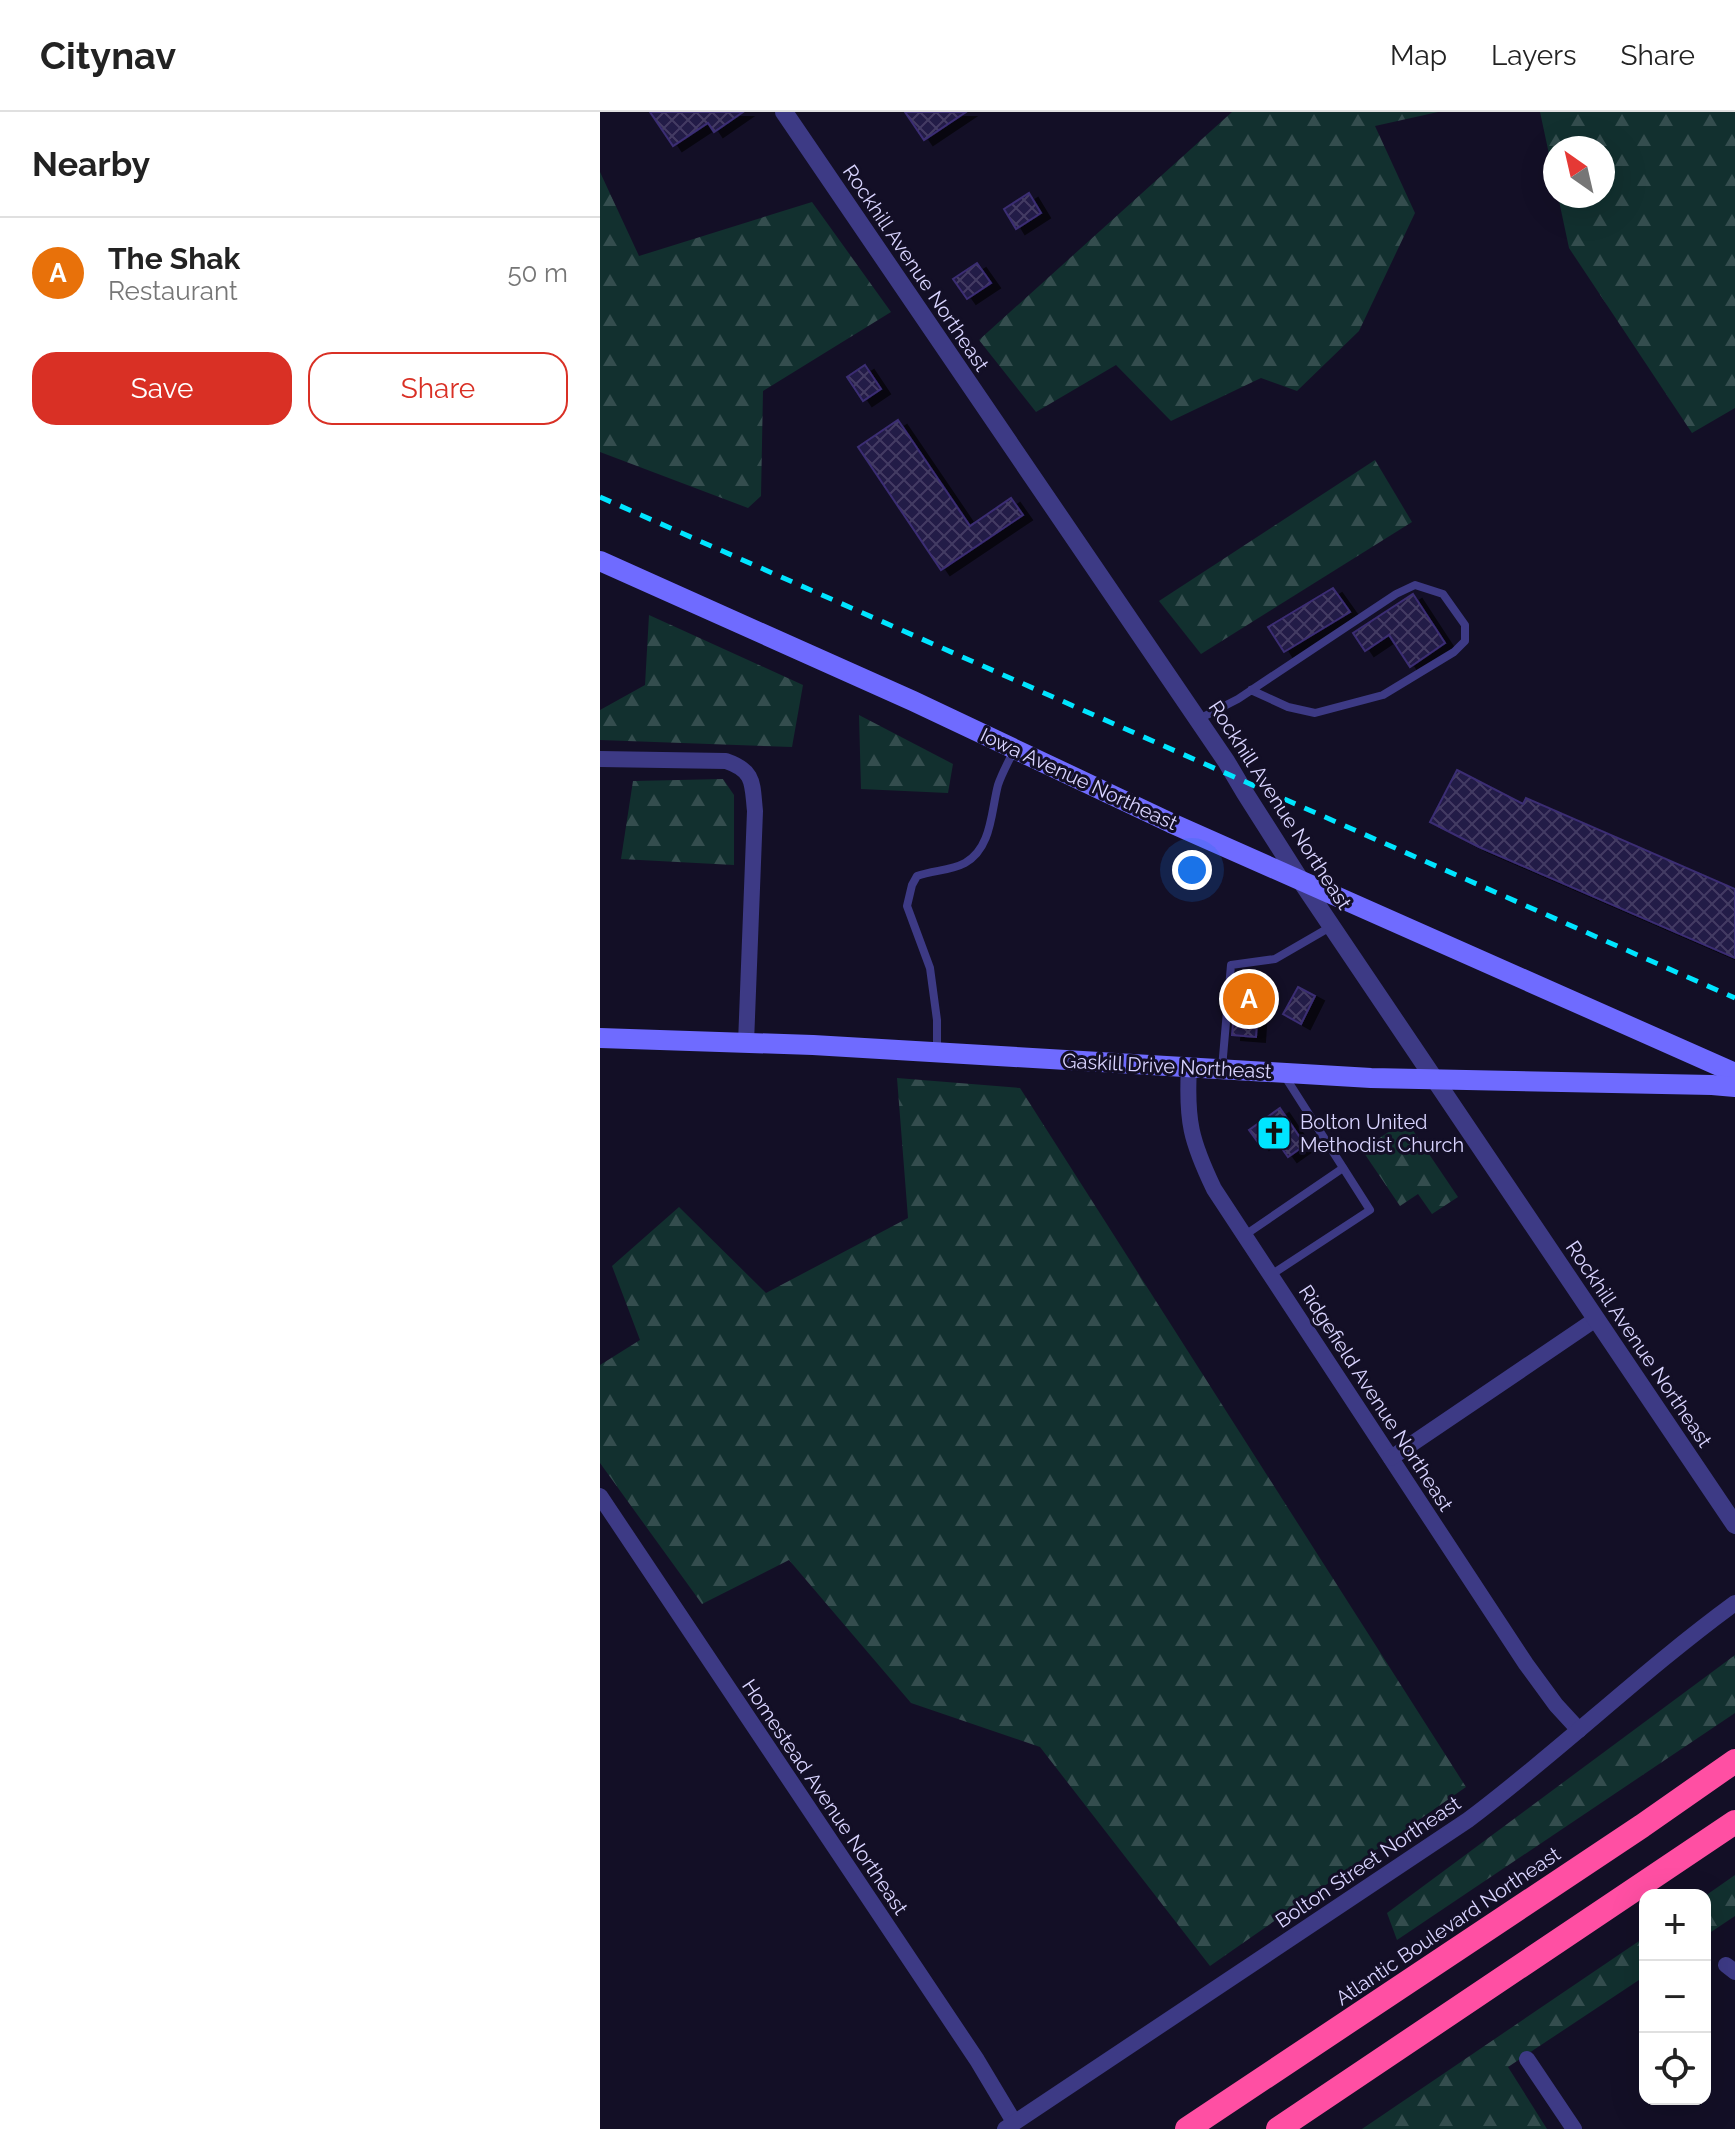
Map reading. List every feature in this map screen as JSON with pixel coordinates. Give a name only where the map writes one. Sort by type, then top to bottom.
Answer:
[{"type":"highway","name":"Atlantic Boulevard Northeast","points":[[1187,2129],[1735,1761]]},
{"type":"highway","points":[[1278,2129],[1735,1822]]},
{"type":"main road","name":"Iowa Avenue Northeast","points":[[600,561],[1171,823],[1735,1073]]},
{"type":"main road","name":"Gaskill Drive Northeast","points":[[600,1038],[1435,1080],[1735,1087]]},
{"type":"street","name":"Rockhill Avenue Northeast","points":[[784,112],[1198,720],[1301,881],[1735,1525]]},
{"type":"street","points":[[600,759],[726,761],[748,772],[755,811],[746,1043]]},
{"type":"street","name":"Ridgefield Avenue Northeast","points":[[1189,1067],[1188,1119],[1197,1155],[1214,1189],[1526,1664],[1579,1730]]},
{"type":"street","points":[[1391,1458],[1596,1319]]},
{"type":"street","name":"Homestead Avenue Northeast","points":[[600,1496],[968,2046],[1010,2126]]},
{"type":"street","name":"Bolton Street Northeast","points":[[1010,2126],[1468,1820],[1735,1603]]},
{"type":"street","points":[[1527,2059],[1574,2129]]},
{"type":"lane","points":[[1198,720],[1251,690],[1396,594],[1415,585],[1443,594],[1465,625],[1465,641],[1454,652],[1383,695],[1315,713],[1288,707],[1251,690]]},
{"type":"lane","points":[[937,1053],[937,1020],[930,968],[907,906],[912,885],[917,876],[967,863],[980,851],[998,784],[1014,749]]},
{"type":"lane","points":[[1222,1069],[1231,965],[1275,959],[1332,926]]},
{"type":"lane","points":[[1270,1275],[1370,1210],[1282,1073]]},
{"type":"lane","points":[[1244,1235],[1343,1168]]},
{"type":"green space","points":[[1232,112],[1438,112],[1375,126],[1415,213],[1359,331],[1297,391],[1261,378],[1171,421],[1116,365],[1036,412],[979,340]]},
{"type":"green space","points":[[1540,112],[1735,112],[1735,408],[1692,433],[1569,248],[1561,208],[1615,208],[1615,136],[1545,136]]},
{"type":"green space","points":[[600,172],[639,256],[812,202],[891,312],[763,391],[761,496],[748,508],[600,452]]},
{"type":"green space","points":[[1375,460],[1412,522],[1201,654],[1159,601]]},
{"type":"green space","points":[[649,615],[803,685],[792,747],[600,740],[600,710],[645,685]]},
{"type":"green space","points":[[859,715],[953,764],[948,793],[861,789]]},
{"type":"green space","points":[[723,779],[734,795],[734,865],[621,859],[633,781]]},
{"type":"green space","points":[[897,1078],[1020,1088],[1466,1787],[1210,1966],[1040,1747],[911,1703],[789,1560],[702,1604],[600,1463],[600,1365],[640,1340],[612,1266],[679,1207],[766,1293],[908,1218]]},
{"type":"green space","points":[[1406,1120],[1458,1197],[1432,1214],[1418,1194],[1400,1206],[1362,1150]]},
{"type":"green space","points":[[1735,1655],[1735,1713],[1397,1940],[1387,1913]]},
{"type":"green space","points":[[1735,1875],[1735,1916],[1711,1932],[1711,1892]]},
{"type":"green space","points":[[1639,1941],[1639,1980],[1508,2067],[1547,2129],[1362,2129]]},
{"type":"building","points":[[650,112],[743,112],[714,132],[708,123],[673,146]]},
{"type":"building","points":[[905,112],[966,112],[924,140]]},
{"type":"building","points":[[1029,193],[1041,213],[1016,229],[1004,209]]},
{"type":"building","points":[[977,263],[991,283],[967,299],[953,279]]},
{"type":"building","points":[[865,365],[881,389],[863,401],[847,377]]},
{"type":"building","points":[[898,420],[970,526],[1011,498],[1023,515],[941,570],[858,447]]},
{"type":"building","points":[[1333,588],[1350,612],[1284,652],[1268,627]]},
{"type":"building","points":[[1413,594],[1445,643],[1410,667],[1389,635],[1365,651],[1353,633]]},
{"type":"building","points":[[1457,770],[1523,804],[1526,798],[1735,889],[1735,958],[1479,847],[1430,822]]},
{"type":"building","points":[[1298,987],[1315,996],[1301,1024],[1283,1014]]},
{"type":"building","points":[[1236,991],[1259,992],[1256,1037],[1232,1035]]},
{"type":"building","name":"Bolton United Methodist Church","points":[[1280,1108],[1305,1145],[1288,1157],[1273,1136],[1260,1145],[1249,1130]]},
{"type":"railway","points":[[600,497],[1735,998]]},
{"type":"place","name":"The Shak","points":[[1249,999]]},
{"type":"place","name":"Bolton United Methodist Church","points":[[1274,1133]]}]
